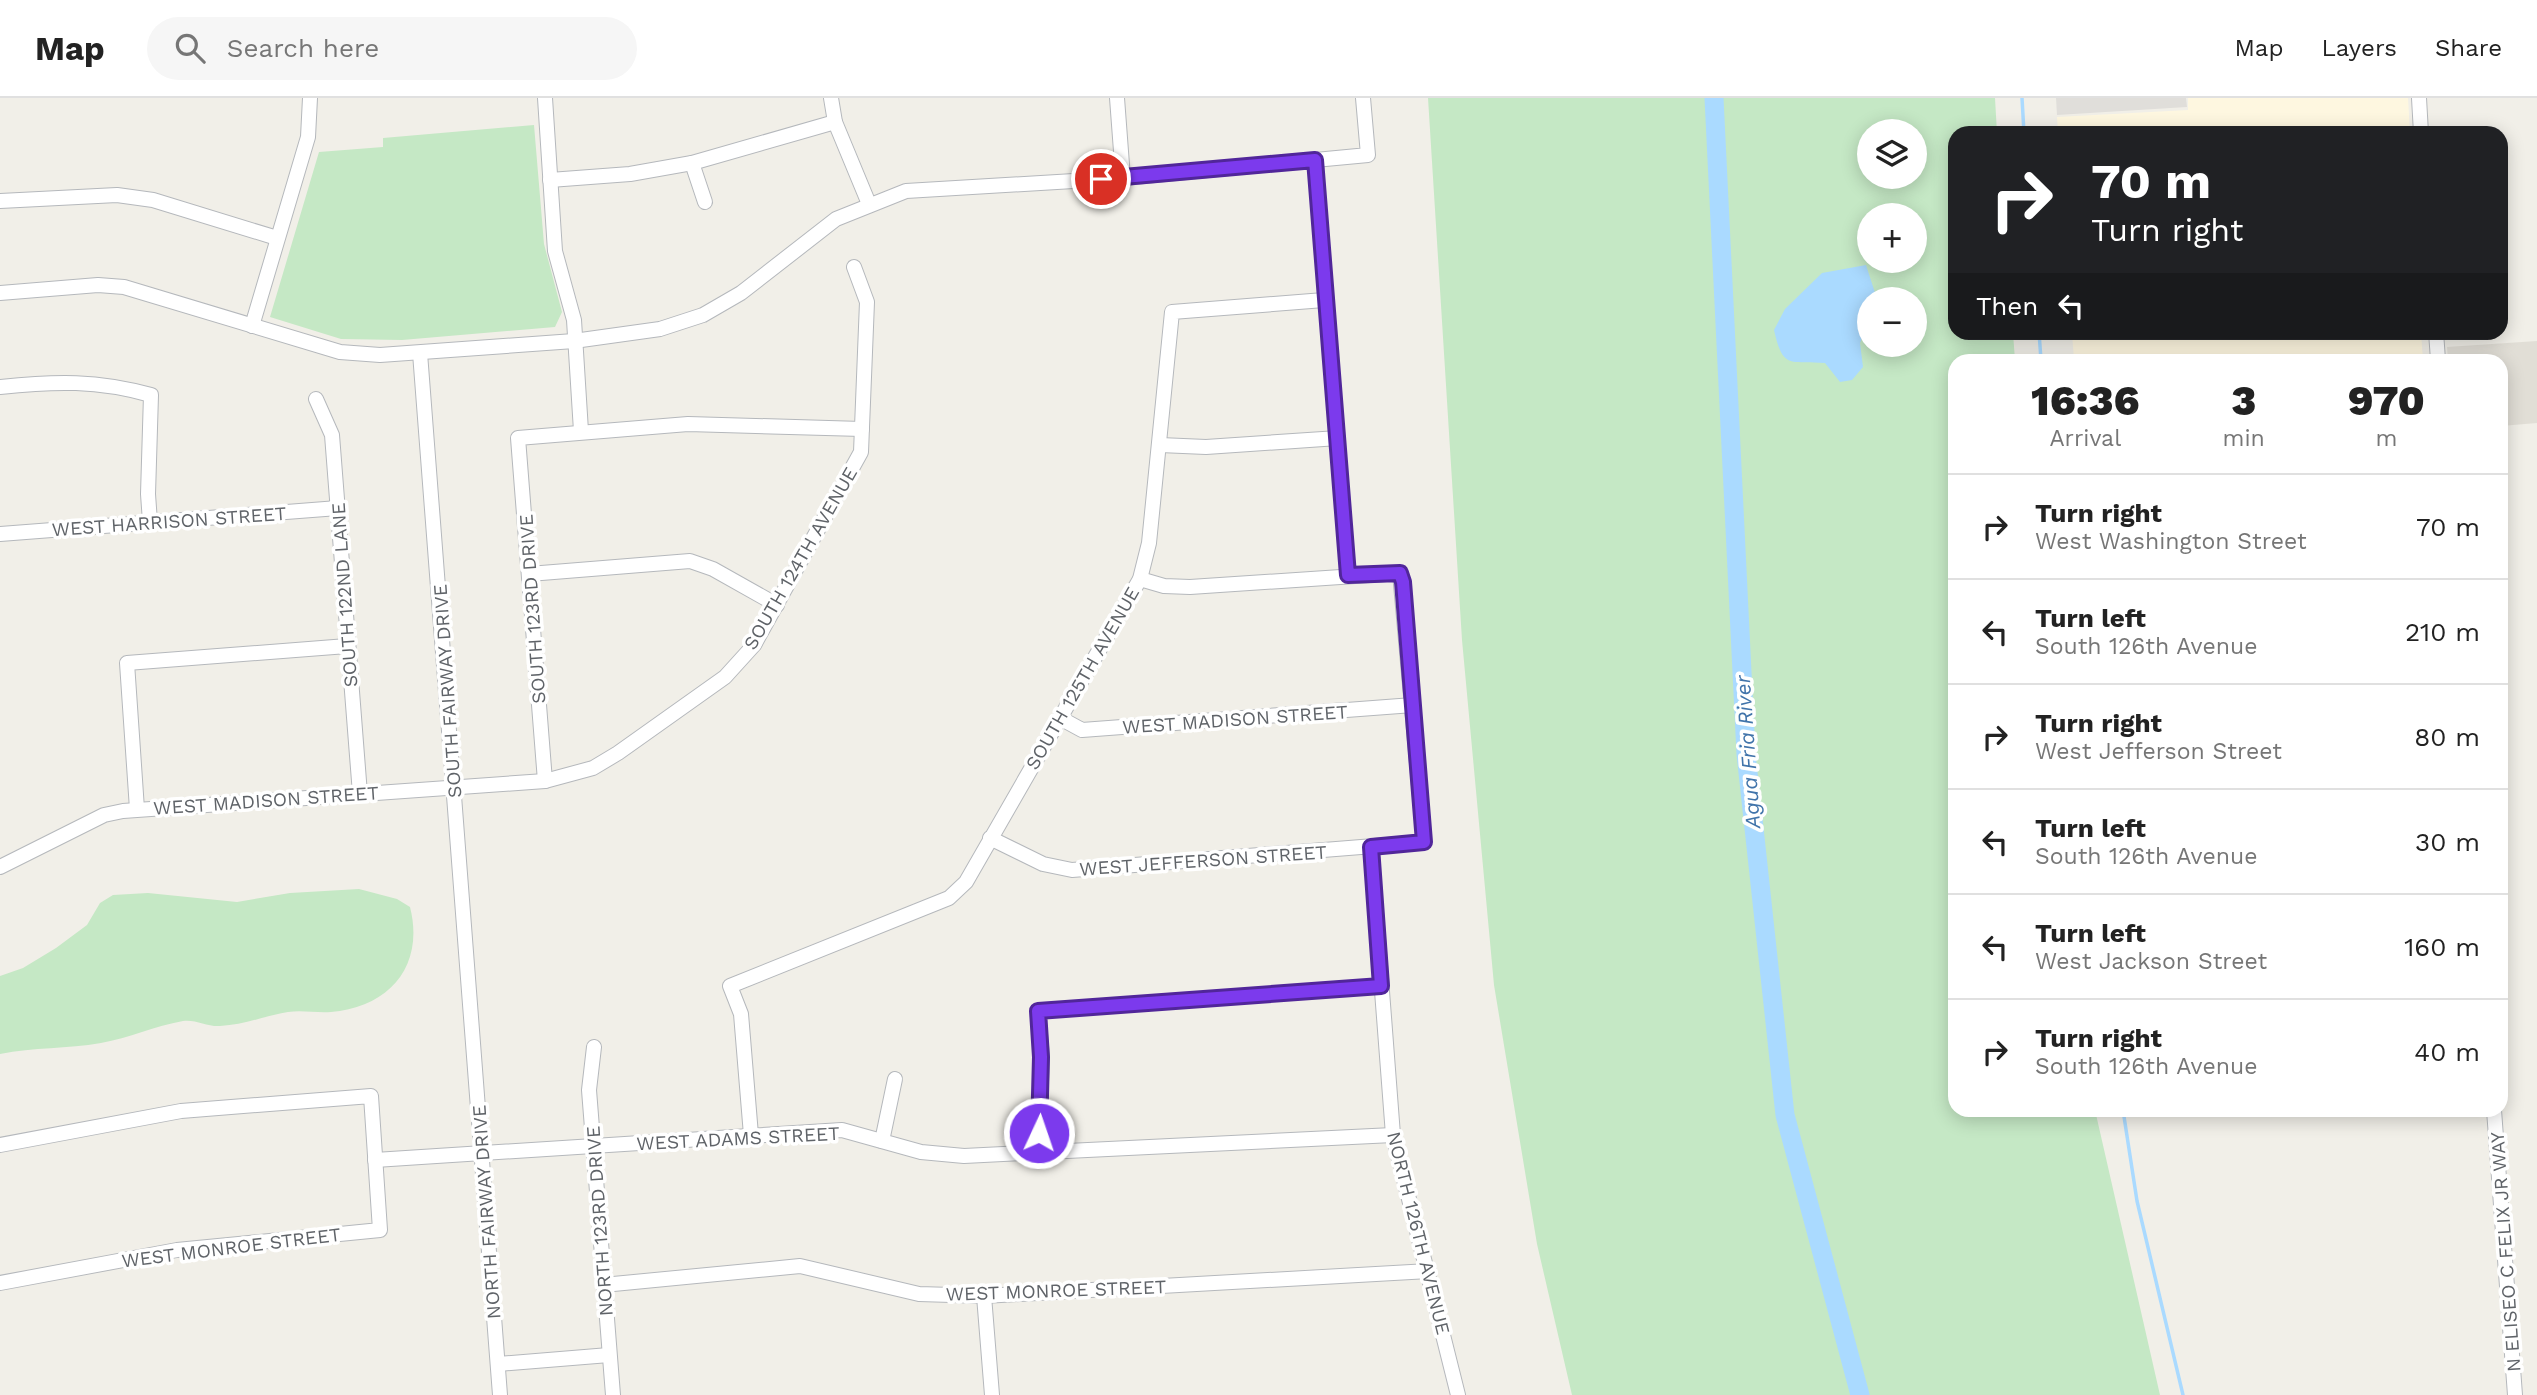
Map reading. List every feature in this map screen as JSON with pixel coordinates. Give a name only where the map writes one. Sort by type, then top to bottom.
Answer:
[{"type":"street","points":[[251,326],[308,137],[310,98]]},
{"type":"street","points":[[545,98],[555,251],[574,320],[581,431],[688,424],[862,429]]},
{"type":"street","points":[[831,98],[835,122],[869,204]]},
{"type":"street","points":[[1117,98],[1123,178]]},
{"type":"street","points":[[0,293],[98,285],[124,287],[340,352],[380,355],[574,341],[660,329],[703,315],[741,293],[808,238],[836,219],[906,191],[951,186],[1123,178],[1368,155],[1363,98]]},
{"type":"street","points":[[2419,98],[2421,126]]},
{"type":"street","points":[[550,180],[630,174],[692,163],[835,122]]},
{"type":"street","points":[[1315,160],[1324,300],[1348,575]]},
{"type":"street","points":[[692,163],[705,202]]},
{"type":"street","points":[[0,201],[117,195],[153,200],[277,239]]},
{"type":"street","name":"SOUTH 124TH AVENUE","points":[[545,781],[593,768],[725,677],[754,645],[861,452],[867,302],[854,267]]},
{"type":"street","name":"SOUTH 125TH AVENUE","points":[[751,1135],[741,1014],[730,986],[949,898],[966,883],[989,838],[1140,579],[1149,543],[1172,312],[1324,300]]},
{"type":"street","name":"SOUTH FAIRWAY DRIVE","points":[[420,353],[472,1029]]},
{"type":"street","points":[[0,387],[63,380],[119,386],[151,396],[148,494],[150,522]]},
{"type":"street","name":"SOUTH 122ND LANE","points":[[316,399],[332,435],[360,794]]},
{"type":"street","name":"SOUTH 123RD DRIVE","points":[[545,781],[518,438],[581,431]]},
{"type":"street","points":[[1160,445],[1206,447],[1338,438]]},
{"type":"street","name":"WEST HARRISON STREET","points":[[0,534],[338,508]]},
{"type":"street","points":[[529,574],[690,561],[713,569],[777,605]]},
{"type":"street","points":[[1140,579],[1164,586],[1190,587],[1400,573],[1413,705]]},
{"type":"street","points":[[137,809],[127,663],[347,646]]},
{"type":"street","name":"WEST MADISON STREET","points":[[1060,718],[1082,730],[1413,705]]},
{"type":"street","name":"WEST JEFFERSON STREET","points":[[989,838],[1043,864],[1072,870],[1424,842],[1413,705]]},
{"type":"street","name":"WEST MADISON STREET","points":[[0,867],[104,815],[137,809],[545,781]]},
{"type":"street","name":"NORTH 126TH AVENUE","points":[[1371,847],[1393,1135],[1458,1395]]},
{"type":"street","points":[[1038,1154],[1041,1057],[1038,1011],[1381,986]]},
{"type":"street","name":"NORTH FAIRWAY DRIVE","points":[[472,1029],[500,1395]]},
{"type":"street","name":"NORTH 123RD DRIVE","points":[[594,1047],[589,1090],[613,1395]]},
{"type":"street","points":[[883,1141],[895,1079]]},
{"type":"street","points":[[0,1144],[181,1111],[371,1096],[375,1160]]},
{"type":"street","name":"N ELISEO C FELIX JR WAY","points":[[2495,1117],[2515,1395]]},
{"type":"street","name":"WEST ADAMS STREET","points":[[375,1160],[842,1130],[921,1152],[964,1156],[1393,1135]]},
{"type":"street","name":"WEST MONROE STREET","points":[[0,1283],[177,1250],[380,1230],[375,1160]]},
{"type":"street","name":"WEST MONROE STREET","points":[[603,1285],[800,1266],[919,1294],[984,1296],[1429,1271]]},
{"type":"street","points":[[984,1296],[992,1395]]},
{"type":"street","points":[[498,1364],[609,1355]]},
{"type":"shaded area","points":[[2056,98],[2186,98],[2187,107],[2057,115]]},
{"type":"shaded area","points":[[2188,98],[2408,98],[2410,126],[2058,126],[2057,117],[2188,110]]},
{"type":"shaded area","points":[[2073,340],[2422,340],[2423,354],[2074,354]]},
{"type":"shaded area","points":[[2537,341],[2537,423],[2508,425],[2508,354],[2448,354],[2447,347]]},
{"type":"green space","points":[[1428,98],[1995,98],[1997,126],[1948,126],[1948,340],[2014,340],[2015,354],[1948,354],[1948,1117],[2097,1117],[2160,1395],[1572,1395],[1537,1244],[1494,985],[1462,640]]},
{"type":"green space","points":[[534,125],[544,244],[562,312],[555,327],[402,340],[341,339],[270,317],[319,152],[383,147],[383,138]]},
{"type":"green space","points":[[359,889],[397,899],[410,907],[413,928],[412,948],[407,965],[398,980],[370,1002],[331,1012],[288,1012],[229,1025],[215,1026],[183,1021],[101,1043],[0,1054],[0,976],[23,968],[56,948],[87,925],[100,903],[113,895],[148,893],[237,902],[290,893]]},
{"type":"water","points":[[1857,267],[1857,273],[1869,273],[1873,287],[1857,287],[1857,357],[1862,357],[1863,367],[1852,380],[1840,382],[1825,363],[1789,360],[1784,357],[1777,343],[1774,330],[1785,309],[1822,273]]},
{"type":"waterway","name":"Agua Fria River","points":[[1714,98],[1746,754],[1785,1115],[1860,1395]]},
{"type":"waterway","points":[[2022,98],[2024,126]]},
{"type":"waterway","points":[[2040,340],[2041,354]]},
{"type":"waterway","points":[[2124,1117],[2137,1201],[2183,1395]]},
{"type":"route","points":[[1039,1133],[1041,1057],[1038,1011],[1381,986],[1371,847],[1424,842],[1403,582],[1400,573],[1348,575],[1324,300],[1315,160],[1101,179]]}]
